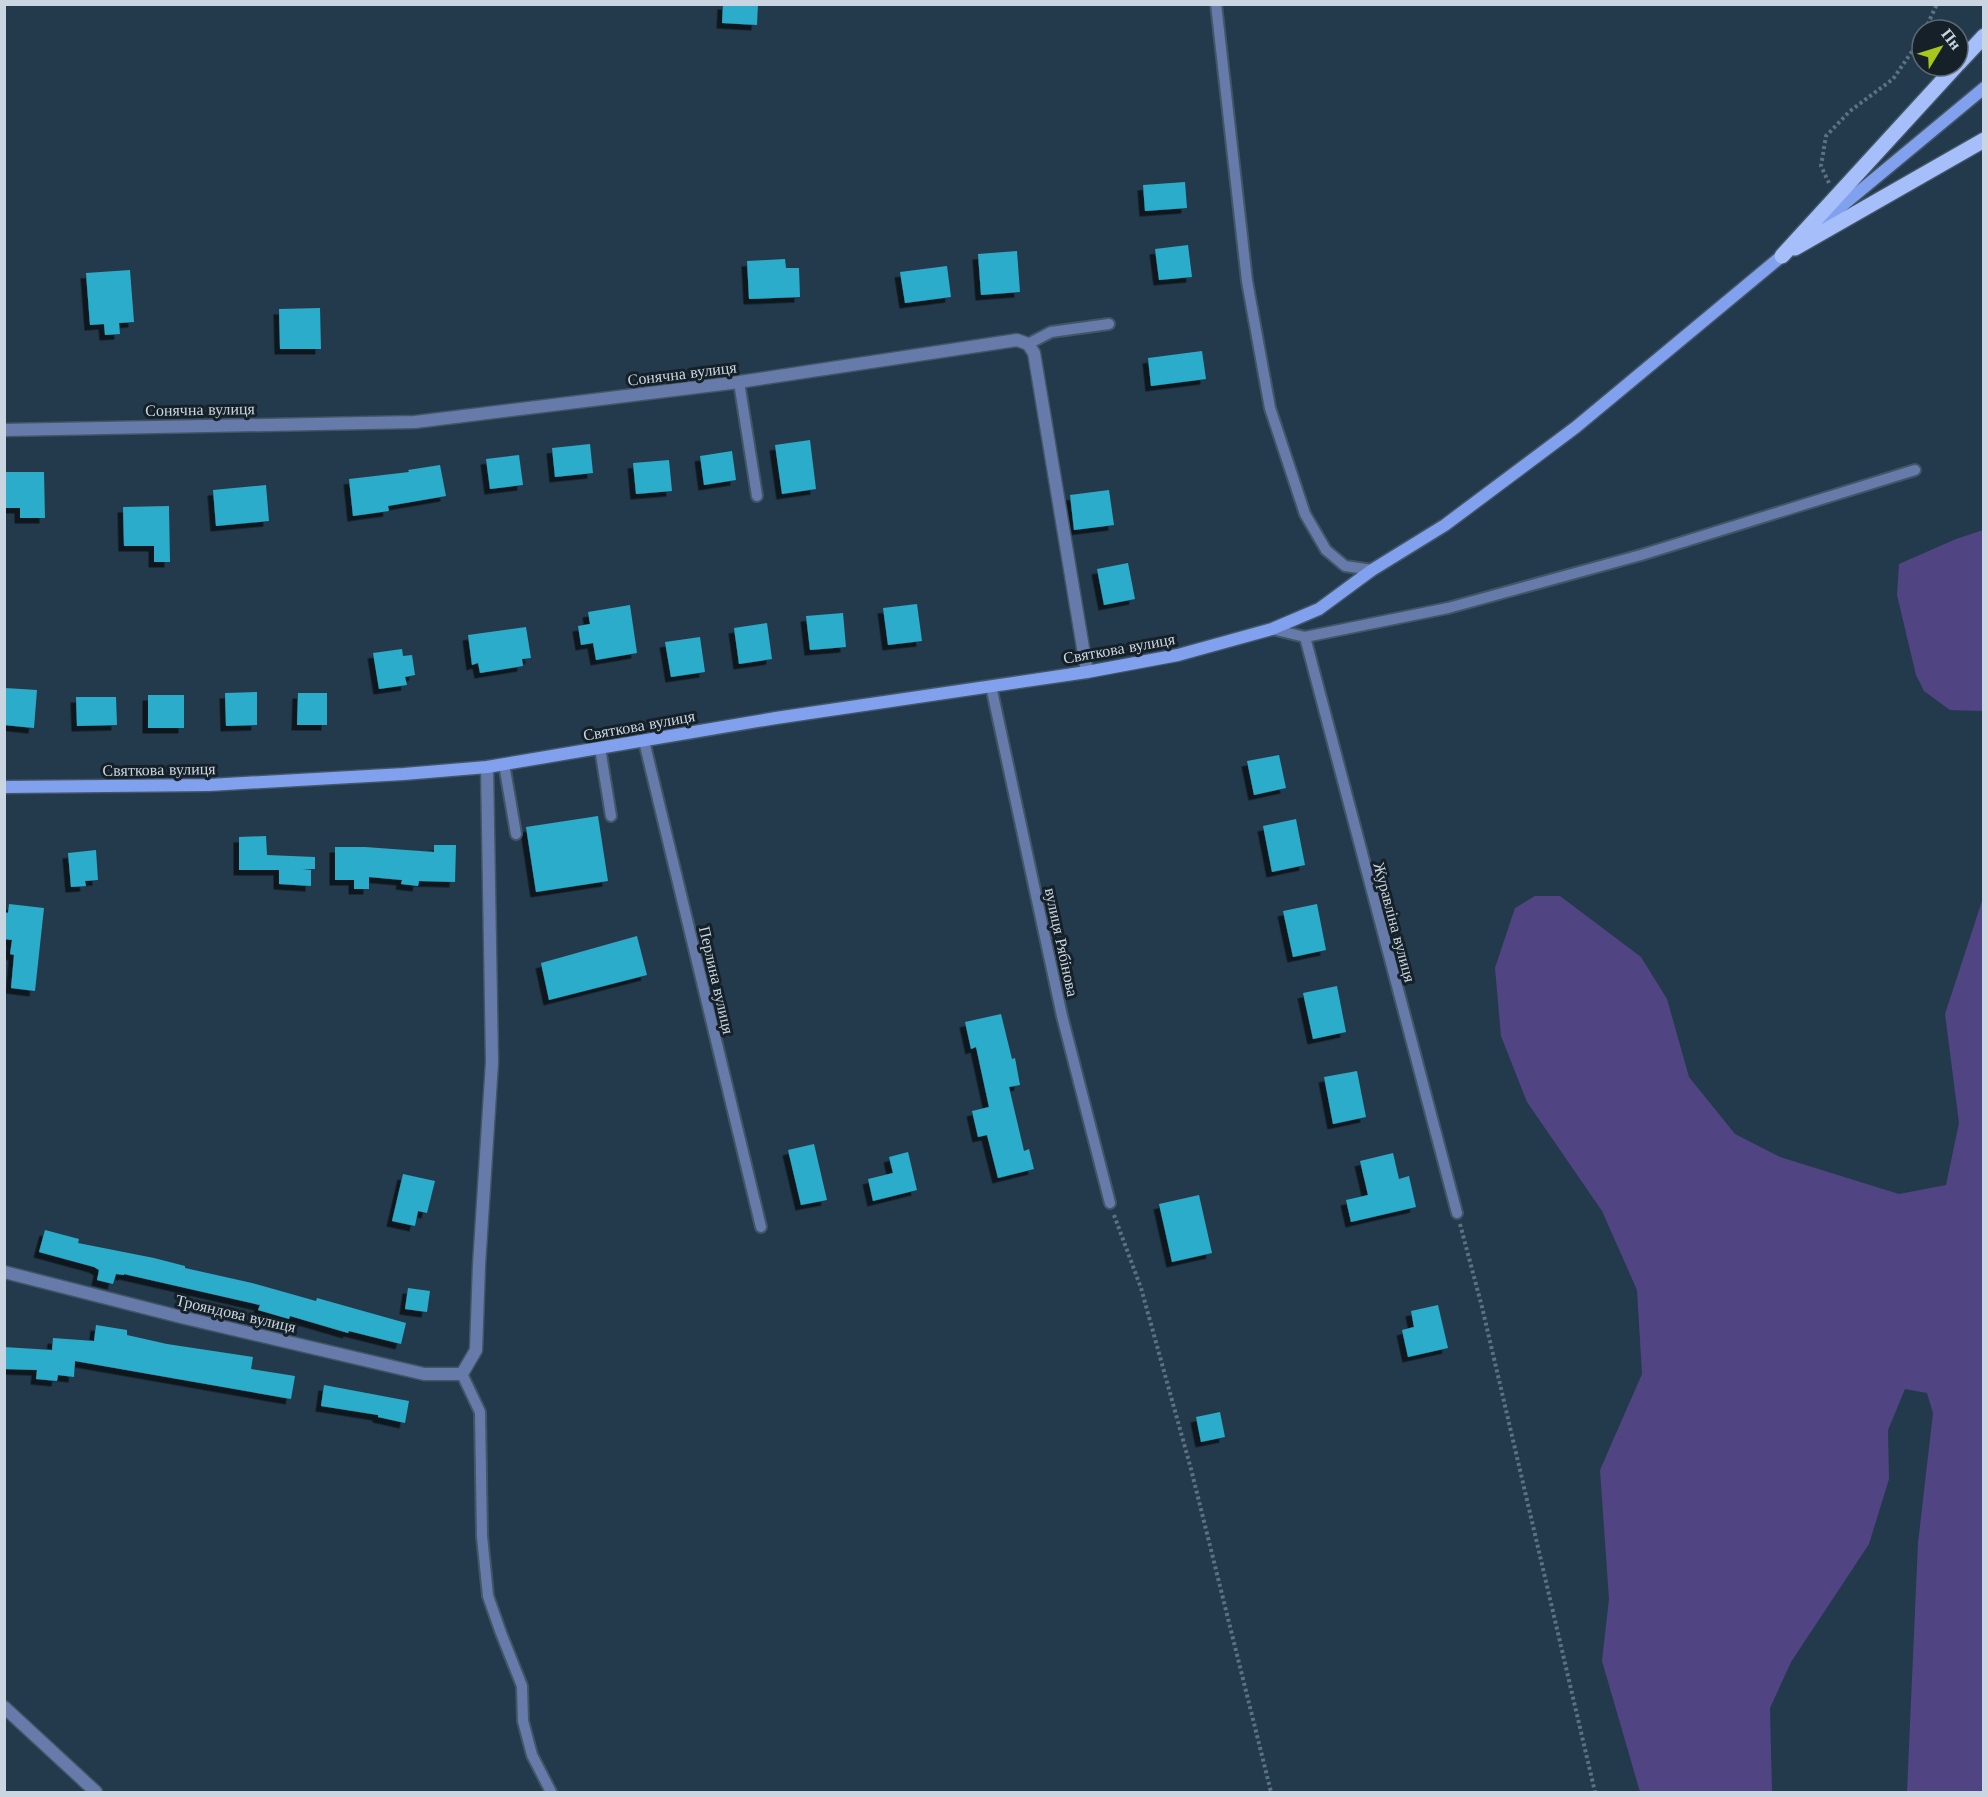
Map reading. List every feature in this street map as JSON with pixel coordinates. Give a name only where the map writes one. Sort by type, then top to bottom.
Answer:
[{"type":"main road","points":[[1970,50],[1983,36]]},
{"type":"main road","points":[[1782,256],[1945,78]]},
{"type":"main road","name":"Святкова вулиця","points":[[4,787],[209,785],[487,767],[787,717],[1087,672],[1178,655],[1272,629],[1319,609],[1372,570],[1445,525],[1576,427],[1983,88]]},
{"type":"main road","points":[[1782,256],[1983,140]]},
{"type":"street","name":"Сонячна вулиця","points":[[4,430],[416,422],[739,382],[1017,340],[1028,344]]},
{"type":"street","points":[[1028,344],[1034,353],[1087,672]]},
{"type":"street","points":[[462,1374],[476,1350],[492,1062],[487,767]]},
{"type":"street","name":"Трояндова вулиця","points":[[4,1272],[181,1317],[424,1374],[462,1374]]},
{"type":"street","points":[[4,1707],[96,1792]]},
{"type":"lane","points":[[1216,4],[1247,281],[1270,408],[1305,514],[1326,550],[1345,566],[1372,570]]},
{"type":"lane","points":[[1028,344],[1051,332],[1109,324]]},
{"type":"lane","points":[[739,382],[757,496]]},
{"type":"lane","points":[[1272,629],[1305,637],[1448,608],[1619,561],[1915,470]]},
{"type":"lane","name":"Журавліна вулиця","points":[[1305,637],[1457,1213]]},
{"type":"lane","name":"вулиця Рябінова","points":[[991,686],[1062,1016],[1110,1203]]},
{"type":"lane","name":"Перлина вулиця","points":[[644,741],[761,1227]]},
{"type":"lane","points":[[600,748],[611,816]]},
{"type":"lane","points":[[504,764],[516,834]]},
{"type":"lane","points":[[462,1374],[480,1412],[482,1536],[488,1596],[522,1686],[523,1721],[532,1755],[551,1792]]},
{"type":"path","points":[[1931,18],[1937,4]]},
{"type":"path","points":[[1835,198],[1821,166],[1826,136],[1850,111],[1893,79],[1910,54]]},
{"type":"path","points":[[1110,1203],[1142,1288],[1191,1469],[1271,1792]]},
{"type":"path","points":[[1457,1213],[1482,1307],[1595,1792]]},
{"type":"shaded area","points":[[1983,530],[1983,711],[1950,710],[1924,691],[1916,675],[1897,595],[1899,564]]},
{"type":"shaded area","points":[[1535,896],[1560,896],[1641,957],[1667,999],[1689,1077],[1735,1134],[1780,1157],[1899,1194],[1946,1185],[1959,1123],[1945,1014],[1983,898],[1983,1792],[1907,1792],[1918,1543],[1933,1413],[1927,1393],[1905,1389],[1888,1430],[1889,1479],[1869,1544],[1791,1662],[1770,1708],[1772,1792],[1640,1792],[1602,1661],[1609,1599],[1600,1470],[1642,1374],[1637,1290],[1602,1211],[1527,1102],[1501,1036],[1495,968],[1515,908]]},
{"type":"building","points":[[723,4],[758,4],[757,25],[722,23]]},
{"type":"building","points":[[1185,182],[1187,208],[1145,211],[1143,185]]},
{"type":"building","points":[[1188,245],[1192,277],[1159,280],[1155,249]]},
{"type":"building","points":[[1017,251],[1020,292],[981,295],[978,254]]},
{"type":"building","points":[[785,259],[786,268],[799,268],[800,297],[749,299],[747,261]]},
{"type":"building","points":[[947,266],[951,297],[905,303],[900,272]]},
{"type":"building","points":[[130,270],[134,322],[119,323],[120,334],[105,335],[104,324],[90,325],[86,273]]},
{"type":"building","points":[[320,308],[321,349],[280,349],[279,309]]},
{"type":"building","points":[[1202,351],[1206,379],[1151,386],[1148,358]]},
{"type":"building","points":[[810,440],[816,489],[782,494],[775,445]]},
{"type":"building","points":[[590,444],[593,473],[555,477],[552,448]]},
{"type":"building","points":[[732,451],[736,480],[704,485],[700,456]]},
{"type":"building","points":[[519,455],[523,485],[490,489],[486,459]]},
{"type":"building","points":[[669,460],[672,491],[636,494],[633,463]]},
{"type":"building","points":[[440,465],[446,496],[388,506],[389,511],[353,516],[349,479],[409,472],[408,470]]},
{"type":"building","points":[[4,472],[44,472],[45,518],[20,518],[20,508],[4,508]]},
{"type":"building","points":[[266,485],[269,521],[216,526],[213,490]]},
{"type":"building","points":[[1109,490],[1114,525],[1074,530],[1070,495]]},
{"type":"building","points":[[169,506],[170,562],[154,562],[154,546],[124,546],[123,507]]},
{"type":"building","points":[[1128,563],[1135,599],[1104,605],[1097,569]]},
{"type":"building","points":[[917,604],[922,641],[888,645],[883,608]]},
{"type":"building","points":[[630,605],[637,653],[596,660],[593,643],[581,645],[578,626],[590,624],[588,612]]},
{"type":"building","points":[[843,613],[846,647],[810,650],[806,616]]},
{"type":"building","points":[[767,623],[772,659],[739,664],[734,628]]},
{"type":"building","points":[[526,627],[531,658],[522,659],[523,666],[480,673],[478,663],[472,665],[468,635]]},
{"type":"building","points":[[700,637],[705,672],[671,677],[665,642]]},
{"type":"building","points":[[402,649],[403,656],[412,655],[415,675],[405,677],[407,685],[379,689],[373,653]]},
{"type":"building","points":[[5,688],[37,690],[34,728],[4,725]]},
{"type":"building","points":[[257,692],[257,725],[226,726],[225,693]]},
{"type":"building","points":[[298,693],[327,693],[327,725],[297,725]]},
{"type":"building","points":[[148,695],[184,695],[184,728],[148,728]]},
{"type":"building","points":[[76,697],[116,697],[117,725],[77,726]]},
{"type":"building","points":[[1279,755],[1286,788],[1254,795],[1247,761]]},
{"type":"building","points":[[598,816],[608,881],[536,892],[526,827]]},
{"type":"building","points":[[1296,819],[1305,865],[1272,872],[1263,826]]},
{"type":"building","points":[[266,836],[267,855],[315,857],[315,869],[302,869],[311,870],[311,886],[279,884],[279,870],[239,870],[239,837]]},
{"type":"building","points":[[434,845],[456,845],[455,882],[419,881],[418,886],[401,884],[402,880],[369,877],[369,889],[354,889],[354,880],[335,880],[335,847],[434,852]]},
{"type":"building","points":[[96,850],[98,880],[85,881],[86,886],[71,887],[68,853]]},
{"type":"building","points":[[9,904],[44,908],[35,991],[11,988],[14,955],[10,954],[12,940],[4,939],[4,912],[8,913]]},
{"type":"building","points":[[1317,904],[1326,950],[1293,957],[1283,911]]},
{"type":"building","points":[[637,936],[647,975],[549,1000],[541,963]]},
{"type":"building","points":[[1337,986],[1346,1032],[1313,1039],[1303,993]]},
{"type":"building","points":[[1001,1014],[1012,1059],[1015,1058],[1020,1085],[1009,1087],[1024,1151],[1029,1149],[1034,1169],[998,1178],[987,1135],[978,1137],[972,1111],[989,1107],[976,1047],[971,1049],[965,1022]]},
{"type":"building","points":[[1357,1071],[1366,1117],[1333,1124],[1324,1077]]},
{"type":"building","points":[[814,1144],[827,1200],[801,1205],[788,1150]]},
{"type":"building","points":[[908,1152],[917,1190],[873,1201],[868,1179],[893,1173],[889,1157]]},
{"type":"building","points":[[1393,1153],[1399,1179],[1409,1176],[1416,1207],[1351,1222],[1346,1200],[1368,1195],[1360,1161]]},
{"type":"building","points":[[403,1174],[435,1181],[427,1213],[418,1211],[415,1226],[392,1221]]},
{"type":"building","points":[[1199,1195],[1212,1253],[1172,1262],[1159,1204]]},
{"type":"building","points":[[45,1230],[79,1239],[78,1243],[154,1258],[316,1301],[317,1298],[406,1323],[401,1344],[349,1331],[348,1333],[290,1316],[289,1319],[258,1310],[260,1305],[124,1274],[116,1274],[113,1284],[97,1280],[99,1270],[94,1267],[39,1252]]},
{"type":"building","points":[[408,1288],[430,1291],[427,1312],[405,1309]]},
{"type":"building","points":[[1438,1305],[1448,1348],[1408,1357],[1402,1330],[1414,1327],[1411,1311]]},
{"type":"building","points":[[96,1325],[127,1330],[127,1335],[167,1344],[253,1357],[251,1369],[295,1376],[291,1399],[75,1361],[74,1377],[58,1375],[57,1381],[36,1379],[37,1370],[4,1369],[4,1347],[52,1350],[53,1338],[94,1341]]},
{"type":"building","points":[[324,1385],[409,1401],[405,1423],[378,1417],[378,1415],[321,1406]]},
{"type":"building","points":[[1220,1412],[1225,1437],[1201,1442],[1196,1417]]}]
